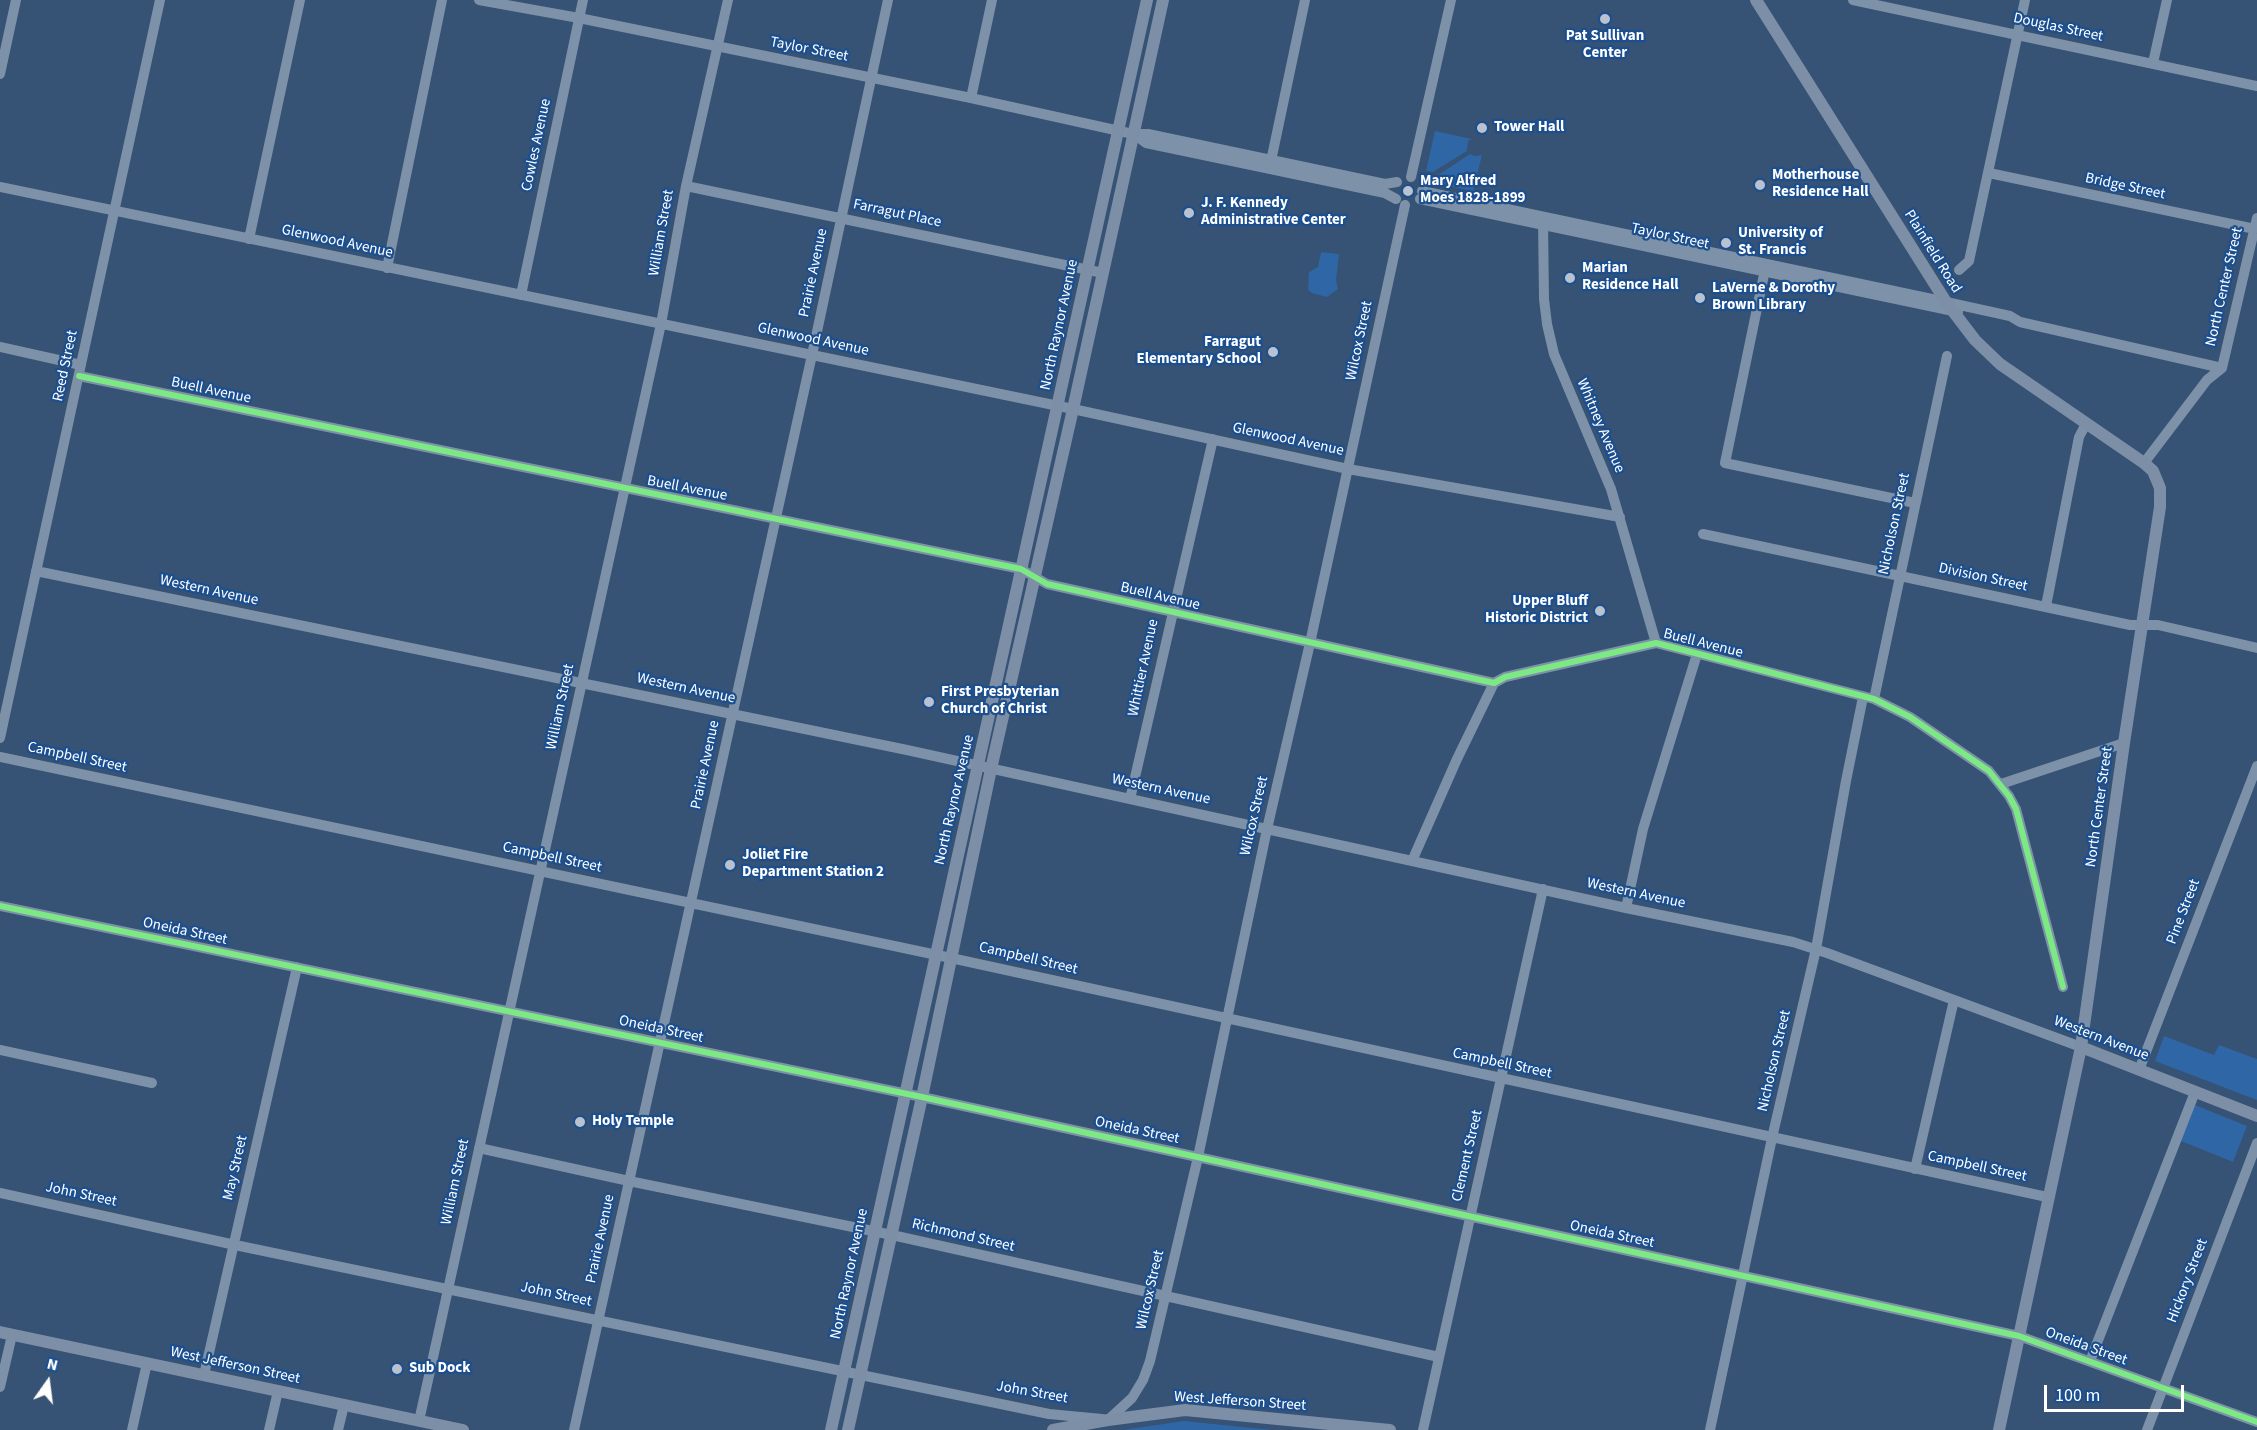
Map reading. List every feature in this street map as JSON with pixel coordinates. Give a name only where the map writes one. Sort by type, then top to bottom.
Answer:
[{"type":"main road","name":"North Raynor Avenue","points":[[848,1430],[951,958],[1021,569],[1059,406],[1147,0]]},
{"type":"main road","name":"North Raynor Avenue","points":[[831,1430],[936,955],[1034,576],[1163,0]]},
{"type":"main road","name":"Plainfield Road","points":[[1756,0],[1949,307],[1975,340],[2000,364],[2144,463]]},
{"type":"main road","points":[[1103,198],[1119,202]]},
{"type":"main road","name":"North Center Street","points":[[1999,1430],[2080,1047],[2161,495],[2158,479],[2144,463]]},
{"type":"main road","name":"Western Avenue","points":[[2080,1047],[2257,1116]]},
{"type":"main road","points":[[2076,1067],[2089,1059],[2102,1056]]},
{"type":"main road","name":"West Jefferson Street","points":[[6,1333],[461,1430]]},
{"type":"main road","name":"West Jefferson Street","points":[[1053,1430],[1107,1425],[1185,1410],[1390,1430]]},
{"type":"street","points":[[0,74],[3,47],[16,0]]},
{"type":"street","name":"Reed Street","points":[[0,738],[160,0]]},
{"type":"street","points":[[249,239],[300,0]]},
{"type":"street","points":[[387,268],[442,0]]},
{"type":"street","name":"Taylor Street","points":[[479,0],[579,18],[971,98],[1133,134],[1148,134],[1386,184],[1396,182]]},
{"type":"street","name":"Cowles Avenue","points":[[521,295],[583,0]]},
{"type":"street","name":"William Street","points":[[419,1421],[661,324],[686,186],[728,0]]},
{"type":"street","name":"Prairie Avenue","points":[[574,1430],[776,519],[888,0]]},
{"type":"street","points":[[971,98],[992,0]]},
{"type":"street","points":[[1271,160],[1305,0]]},
{"type":"street","points":[[1411,177],[1451,0]]},
{"type":"street","name":"Douglas Street","points":[[1853,0],[1881,3],[2017,35],[2257,86]]},
{"type":"street","points":[[1959,270],[1969,261],[2025,0]]},
{"type":"street","points":[[2153,63],[2167,0]]},
{"type":"street","name":"Taylor Street","points":[[1133,134],[1146,142],[1385,193],[1400,202]]},
{"type":"street","name":"Bridge Street","points":[[1989,173],[2256,224]]},
{"type":"street","points":[[1411,177],[1419,182],[1421,195],[1413,204],[1400,202],[1394,190],[1396,182],[1411,177]]},
{"type":"street","name":"Farragut Place","points":[[686,186],[1103,273]]},
{"type":"street","name":"Glenwood Avenue","points":[[0,188],[1059,406],[1348,468],[1620,517]]},
{"type":"street","name":"Taylor Street","points":[[1421,195],[1949,307],[2008,323],[2020,322],[2222,368]]},
{"type":"street","name":"Wilcox Street","points":[[1107,1425],[1132,1398],[1143,1380],[1150,1361],[1198,1157],[1267,829],[1348,468],[1400,202]]},
{"type":"street","name":"Whitney Avenue","points":[[1543,221],[1544,299],[1554,354],[1611,489],[1656,643]]},
{"type":"street","name":"North Center Street","points":[[2144,463],[2207,380],[2222,368],[2253,258],[2256,224]]},
{"type":"street","points":[[1765,268],[1725,463],[1915,503]]},
{"type":"street","points":[[0,347],[81,365]]},
{"type":"street","name":"Nicholson Street","points":[[1710,1430],[1772,1138],[1816,949],[1846,781],[1900,575],[1947,356]]},
{"type":"street","name":"Buell Avenue","points":[[79,376],[1021,569],[1047,584],[1494,683],[1505,677],[1656,643],[1869,698],[1910,717],[1989,771],[2001,784],[2016,809],[2063,987]]},
{"type":"street","points":[[2046,606],[2079,437],[2086,424]]},
{"type":"street","name":"Whittier Avenue","points":[[1130,799],[1171,613],[1213,439]]},
{"type":"street","name":"Division Street","points":[[1703,534],[2141,626],[2158,625],[2257,648]]},
{"type":"street","name":"Western Avenue","points":[[36,571],[985,767],[1626,908],[1793,942],[2080,1047]]},
{"type":"street","points":[[1626,908],[1643,829],[1697,654]]},
{"type":"street","points":[[1412,861],[1457,759],[1494,683]]},
{"type":"street","points":[[2001,784],[2124,743]]},
{"type":"street","name":"Campbell Street","points":[[0,757],[951,958],[2047,1197]]},
{"type":"street","name":"Pine Street","points":[[2139,1070],[2257,766]]},
{"type":"street","name":"Clement Street","points":[[1423,1430],[1543,889]]},
{"type":"street","name":"Oneida Street","points":[[0,906],[922,1096],[2019,1336],[2257,1422]]},
{"type":"street","name":"May Street","points":[[204,1375],[297,967]]},
{"type":"street","points":[[1915,1169],[1954,1000]]},
{"type":"street","points":[[0,1050],[152,1083]]},
{"type":"street","points":[[2091,1361],[2196,1092]]},
{"type":"street","name":"Hickory Street","points":[[2147,1430],[2257,1143]]},
{"type":"street","name":"Richmond Street","points":[[479,1148],[892,1235],[1439,1357]]},
{"type":"street","name":"John Street","points":[[0,1193],[235,1245],[1107,1425]]},
{"type":"street","points":[[0,1388],[6,1333]]},
{"type":"street","points":[[132,1430],[147,1363]]},
{"type":"street","points":[[269,1430],[278,1391]]},
{"type":"street","points":[[338,1430],[344,1405]]},
{"type":"shaded area","points":[[1435,131],[1472,139],[1468,141],[1467,151],[1433,172],[1426,171]]},
{"type":"shaded area","points":[[1470,154],[1482,155],[1473,191],[1433,183],[1435,177]]},
{"type":"shaded area","points":[[1321,252],[1339,254],[1336,280],[1338,289],[1327,297],[1308,290],[1309,272],[1318,267]]},
{"type":"shaded area","points":[[2164,1036],[2214,1055],[2219,1045],[2257,1059],[2257,1100],[2155,1061]]},
{"type":"shaded area","points":[[2195,1105],[2247,1126],[2233,1162],[2181,1141]]},
{"type":"shaded area","points":[[1184,1421],[1273,1430],[1122,1430]]},
{"type":"cycle path","points":[[79,376],[1021,569],[1047,584],[1494,683],[1505,677],[1656,643],[1874,699],[1910,717],[1989,771],[2009,796],[2016,809],[2063,987]]},
{"type":"cycle path","points":[[0,906],[922,1097],[2019,1336],[2257,1422]]},
{"type":"place","name":"Pat Sullivan Center","points":[[1605,19]]},
{"type":"place","name":"Tower Hall","points":[[1482,128]]},
{"type":"place","name":"Motherhouse Residence Hall","points":[[1760,185]]},
{"type":"place","name":"Mary Alfred Moes 1828-1899","points":[[1408,191]]},
{"type":"place","name":"J. F. Kennedy Administrative Center","points":[[1189,213]]},
{"type":"place","name":"University of St. Francis","points":[[1726,243]]},
{"type":"place","name":"Marian Residence Hall","points":[[1570,278]]},
{"type":"place","name":"LaVerne & Dorothy Brown Library","points":[[1700,298]]},
{"type":"place","name":"Farragut Elementary School","points":[[1273,352]]},
{"type":"place","name":"Upper Bluff Historic District","points":[[1600,611]]},
{"type":"place","name":"First Presbyterian Church of Christ","points":[[929,702]]},
{"type":"place","name":"Joliet Fire Department Station 2","points":[[730,865]]},
{"type":"place","name":"Holy Temple","points":[[580,1122]]},
{"type":"place","name":"Sub Dock","points":[[397,1369]]}]
